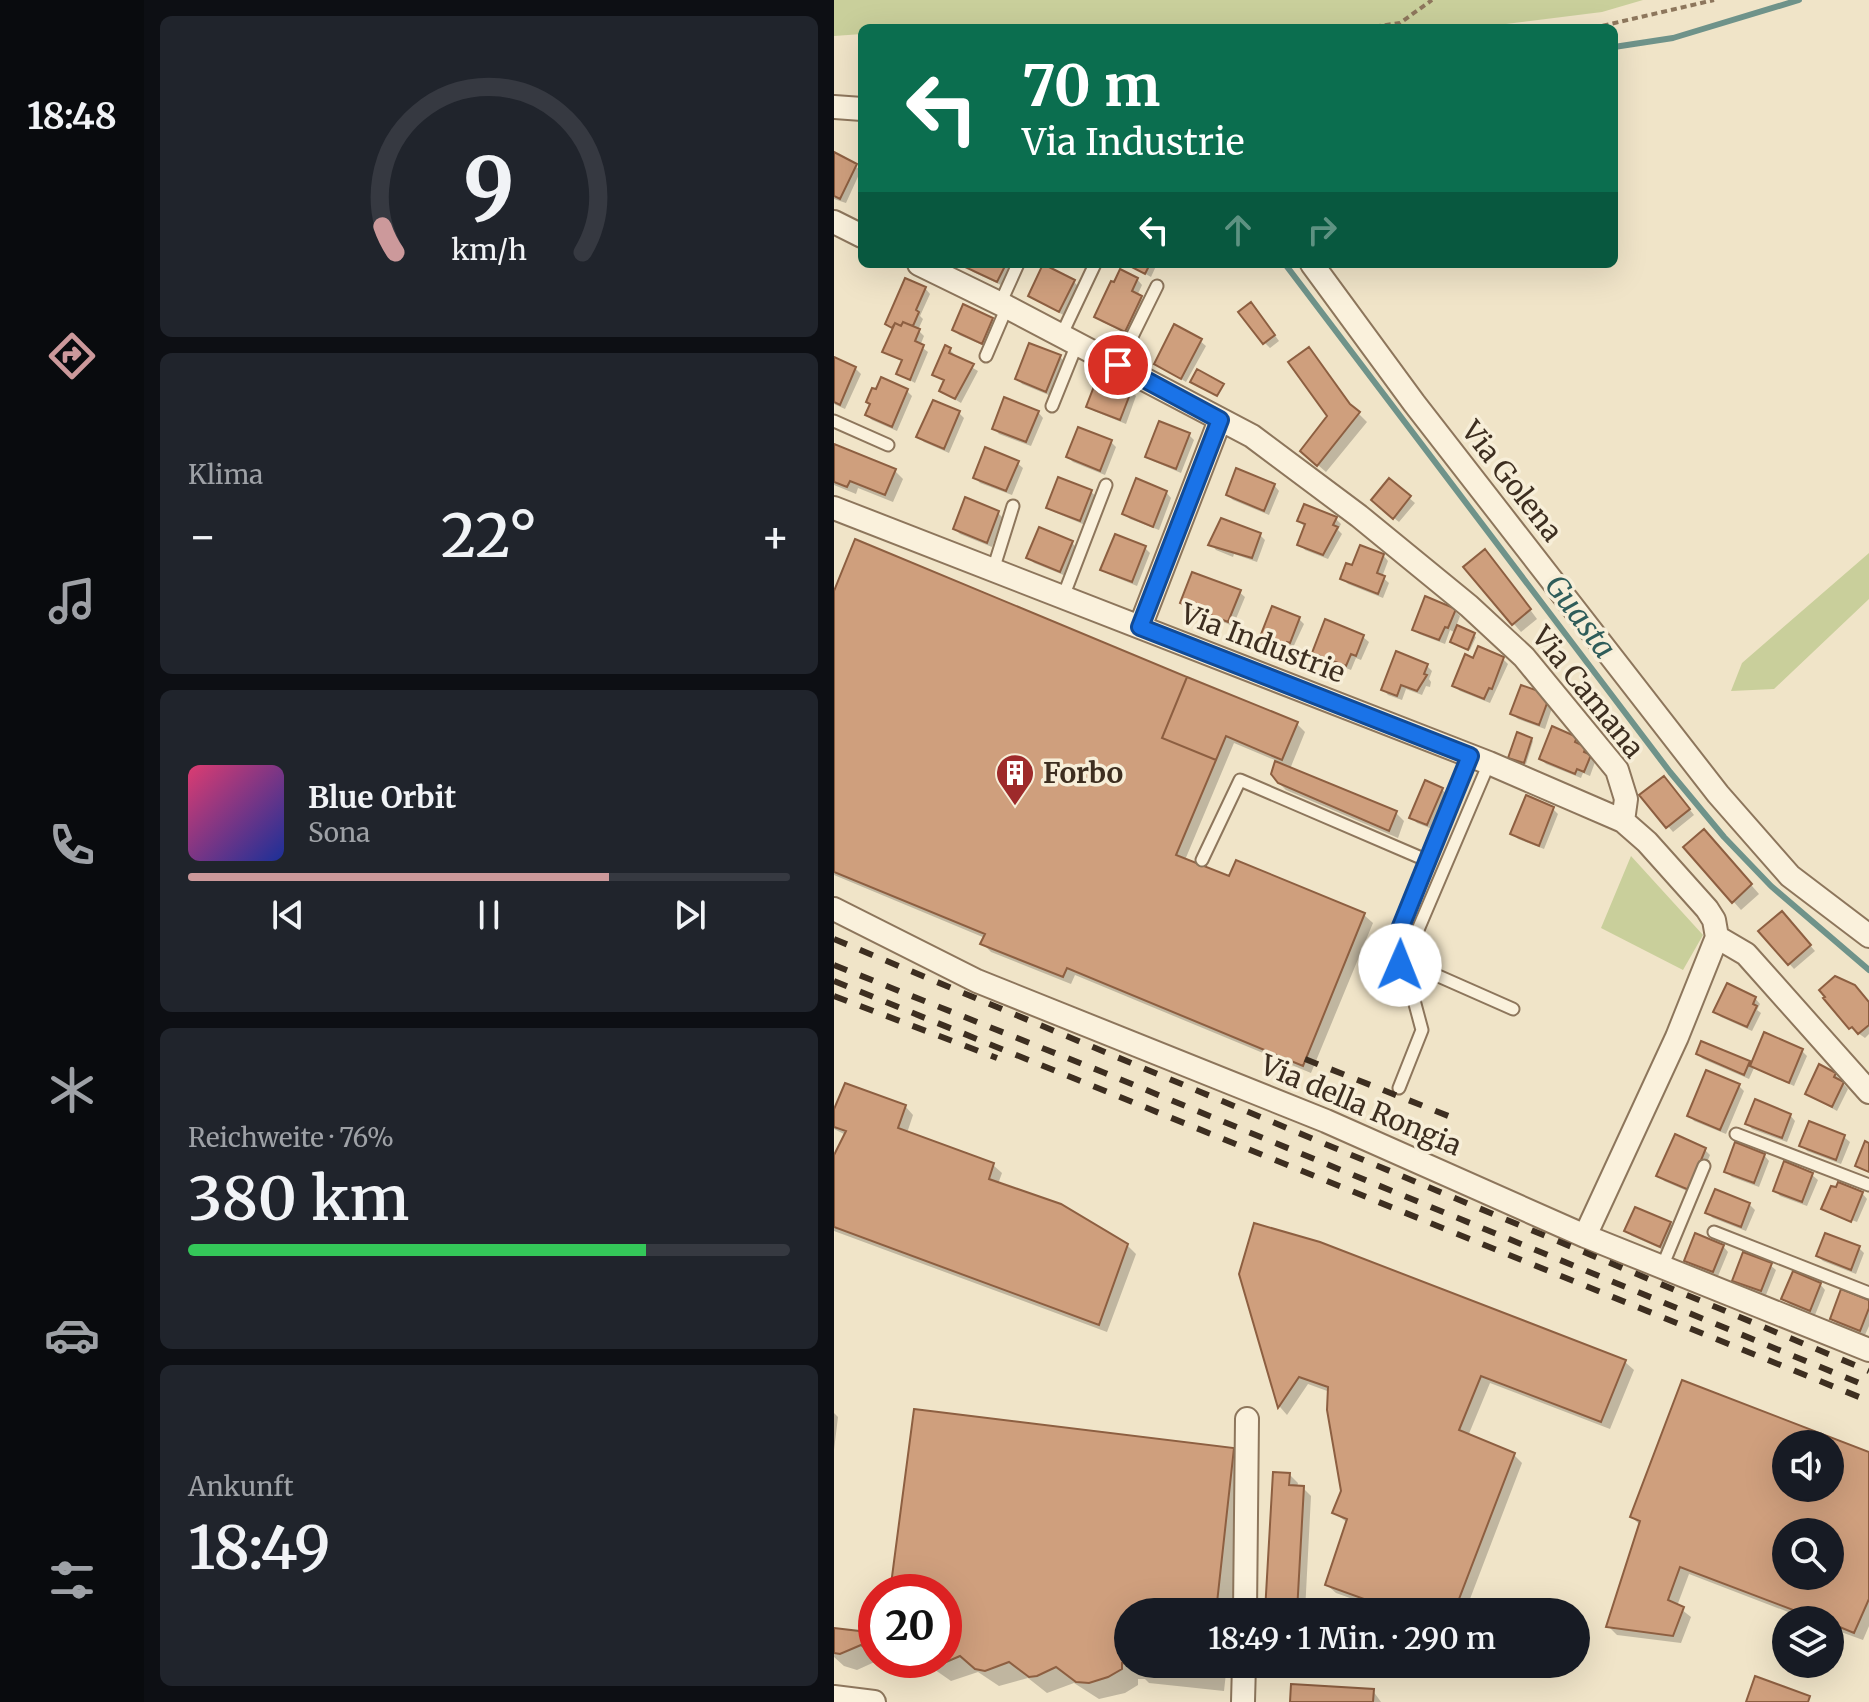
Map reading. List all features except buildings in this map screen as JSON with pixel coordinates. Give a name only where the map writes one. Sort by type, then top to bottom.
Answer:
[{"type":"street","points":[[834,107],[858,109]]},
{"type":"street","points":[[834,222],[858,234]]},
{"type":"street","name":"Via Camana","points":[[927,268],[1252,436],[1326,491],[1524,657],[1617,770],[1625,788],[1623,821]]},
{"type":"street","name":"Via Golena","points":[[1315,268],[1414,403],[1718,794],[1790,876],[1869,936]]},
{"type":"street","points":[[1140,627],[1220,420]]},
{"type":"street","name":"Via Industrie","points":[[834,508],[1480,760],[1623,821]]},
{"type":"street","points":[[1585,1236],[1677,1037],[1717,937],[1714,920],[1707,909],[1647,842],[1623,821]]},
{"type":"street","name":"Via della Rongia","points":[[834,909],[977,981],[1326,1121],[1585,1236],[1869,1350]]},
{"type":"street","points":[[1717,937],[1746,954],[1869,1092]]},
{"type":"street","points":[[1245,1598],[1247,1419]]},
{"type":"street","points":[[1243,1702],[1244,1678]]},
{"type":"street","points":[[834,1697],[874,1702]]},
{"type":"lane","points":[[986,356],[1017,268]]},
{"type":"lane","points":[[1052,406],[1069,340],[1094,268]]},
{"type":"lane","points":[[1118,365],[1157,286]]},
{"type":"lane","points":[[834,421],[888,445]]},
{"type":"lane","points":[[1063,597],[1106,485]]},
{"type":"lane","points":[[993,570],[1013,506]]},
{"type":"lane","points":[[1399,1088],[1422,1030],[1395,941],[1426,860],[1480,760]]},
{"type":"lane","points":[[1480,760],[1417,932],[1418,948],[1427,967],[1436,975],[1513,1009]]},
{"type":"lane","points":[[1202,860],[1240,780],[1426,860]]},
{"type":"lane","points":[[1736,1134],[1869,1185]]},
{"type":"lane","points":[[1662,1267],[1704,1166]]},
{"type":"lane","points":[[1714,1232],[1869,1293]]},
{"type":"path","points":[[1393,24],[1400,23],[1432,0]]},
{"type":"path","points":[[1610,24],[1714,0]]},
{"type":"green space","points":[[834,0],[1643,0],[1602,12],[1506,24],[858,24],[858,34],[834,36]]},
{"type":"green space","points":[[1869,553],[1869,599],[1774,689],[1731,691],[1742,663]]},
{"type":"green space","points":[[1631,856],[1703,935],[1683,970],[1601,928]]},
{"type":"waterway","points":[[1618,46],[1673,38],[1799,0]]},
{"type":"waterway","name":"Guasta","points":[[1288,268],[1670,772],[1724,837],[1771,886],[1869,970]]},
{"type":"railway","points":[[834,939],[1869,1371]]},
{"type":"railway","points":[[834,965],[1869,1387]]},
{"type":"railway","points":[[834,981],[1869,1401]]},
{"type":"railway","points":[[834,996],[997,1058]]},
{"type":"railway","points":[[1305,1059],[1451,1117]]},
{"type":"place","name":"Forbo","points":[[1015,807]]},
{"type":"route","points":[[1118,365],[1220,420],[1140,627],[1470,756],[1395,941],[1400,965]]}]
